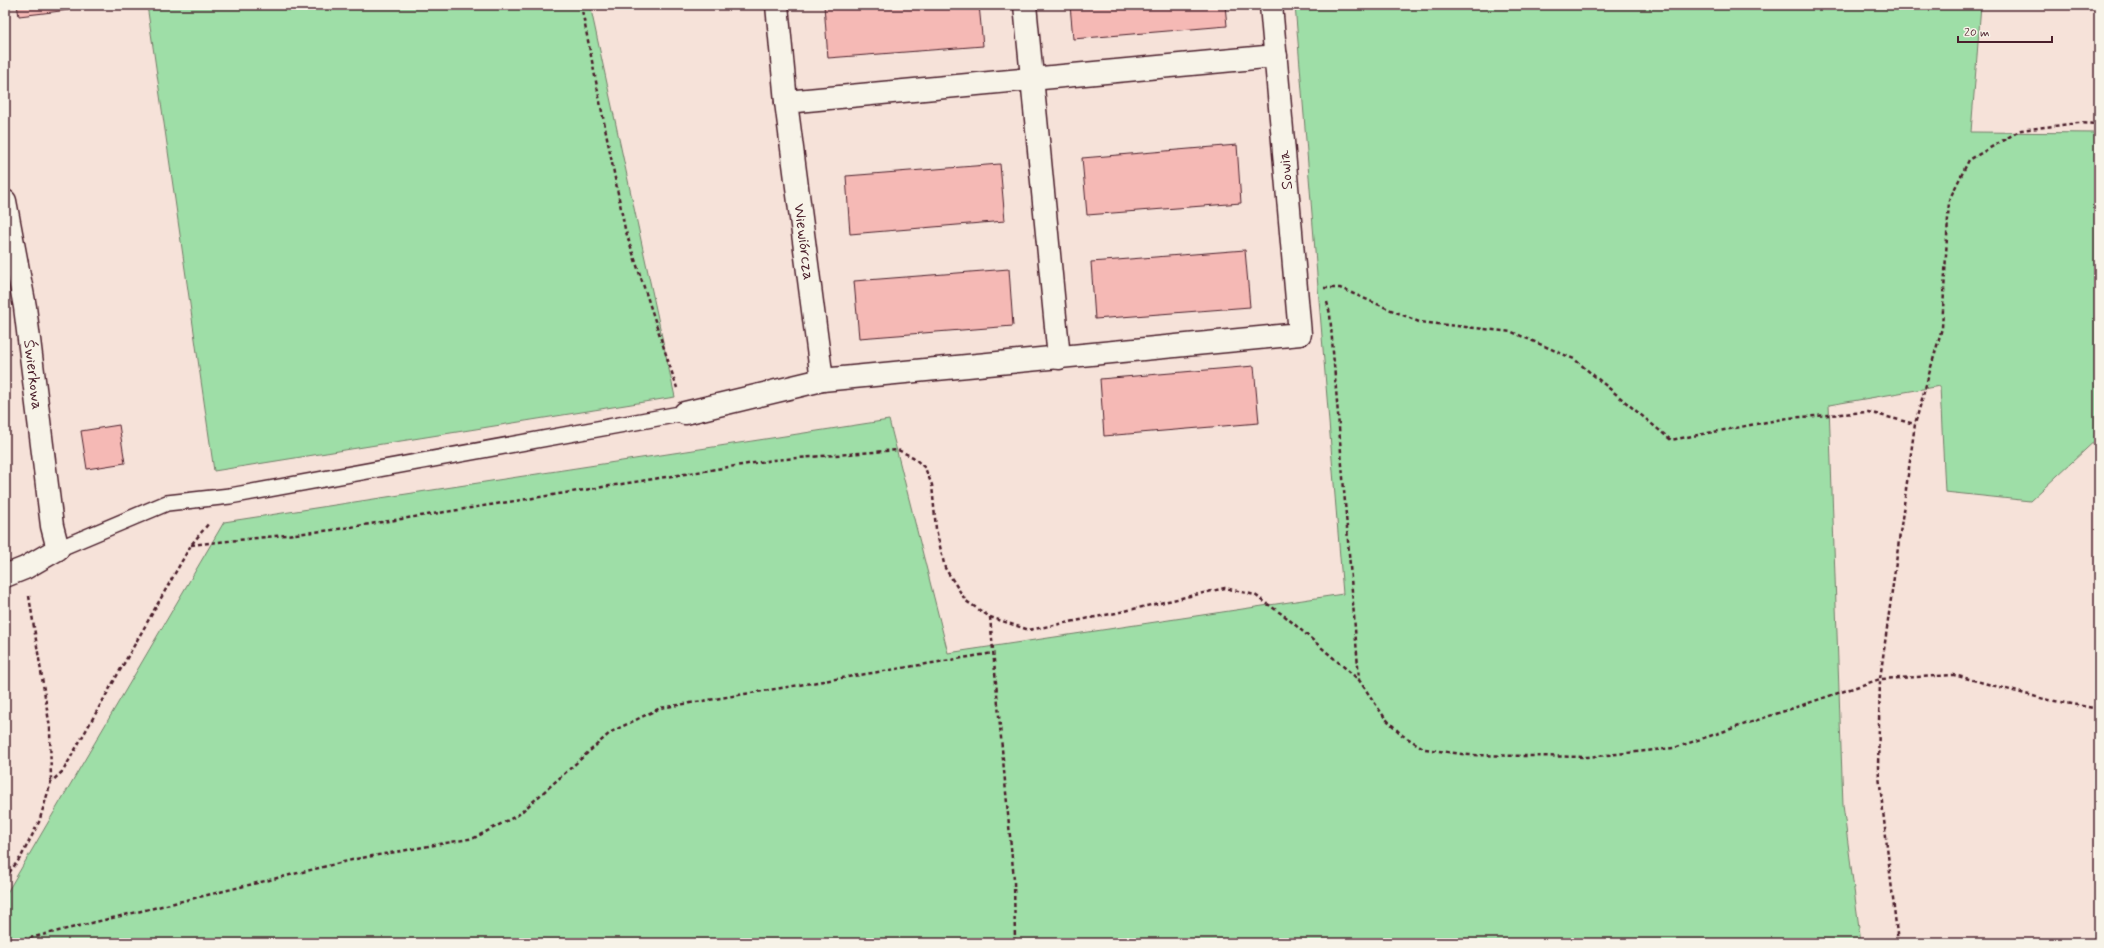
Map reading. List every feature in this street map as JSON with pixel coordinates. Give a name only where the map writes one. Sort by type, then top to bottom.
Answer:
[{"type":"street","name":"Wiewiórcza","points":[[777,5],[786,102],[822,380]]},
{"type":"street","points":[[685,413],[822,380],[1059,358],[1025,5]]},
{"type":"street","name":"Sowia","points":[[1059,358],[1300,334],[1271,5]]},
{"type":"street","points":[[786,102],[1276,56]]},
{"type":"street","name":"Świerkowa","points":[[5,201],[25,307],[52,526],[58,549]]},
{"type":"street","points":[[5,576],[25,568],[58,549]]},
{"type":"lane","points":[[58,549],[167,503],[230,496],[685,413]]},
{"type":"path","points":[[581,5],[625,229],[685,413]]},
{"type":"path","points":[[1898,943],[1878,767],[1880,679],[1915,424],[1942,328],[1949,200],[1969,160],[2021,130],[2078,122],[2099,124]]},
{"type":"path","points":[[1324,288],[1330,314],[1359,680]]},
{"type":"path","points":[[1296,290],[1340,288],[1419,322],[1512,332],[1574,359],[1671,440],[1788,418],[1868,412],[1915,424]]},
{"type":"path","points":[[191,545],[332,530],[773,460],[898,450],[913,456],[925,468],[932,485],[936,530],[945,568],[966,601],[990,617],[1029,630],[1116,613],[1225,588],[1255,596],[1286,617],[1359,680],[1385,718],[1402,735],[1425,750],[1469,755],[1588,757],[1674,748],[1880,679],[1954,675],[2044,699],[2099,709]]},
{"type":"path","points":[[51,782],[63,771],[191,545],[230,496]]},
{"type":"path","points":[[5,878],[21,857],[39,822],[51,782],[49,721],[25,568]]},
{"type":"path","points":[[990,617],[1014,880],[1015,943]]},
{"type":"path","points":[[9,943],[356,859],[474,838],[518,815],[611,732],[660,708],[993,654]]},
{"type":"green space","points":[[147,5],[590,5],[675,397],[214,471]]},
{"type":"green space","points":[[1295,5],[1981,5],[1971,132],[2099,133],[2099,437],[2030,501],[1945,492],[1940,386],[1829,405],[1843,805],[1861,943],[5,943],[5,896],[224,522],[889,420],[948,653],[1343,594]]},
{"type":"building","points":[[17,5],[68,5],[69,10],[19,16]]},
{"type":"building","points":[[824,5],[979,5],[983,46],[828,58]]},
{"type":"building","points":[[1070,5],[1225,5],[1227,26],[1073,39]]},
{"type":"building","points":[[1237,145],[1241,203],[1087,215],[1082,158]]},
{"type":"building","points":[[1000,164],[1005,221],[850,234],[846,176]]},
{"type":"building","points":[[1245,250],[1250,307],[1095,319],[1091,262]]},
{"type":"building","points":[[1009,269],[1013,326],[859,338],[854,281]]},
{"type":"building","points":[[1254,366],[1259,423],[1104,436],[1100,379]]},
{"type":"building","points":[[119,425],[125,463],[87,469],[81,431]]}]
